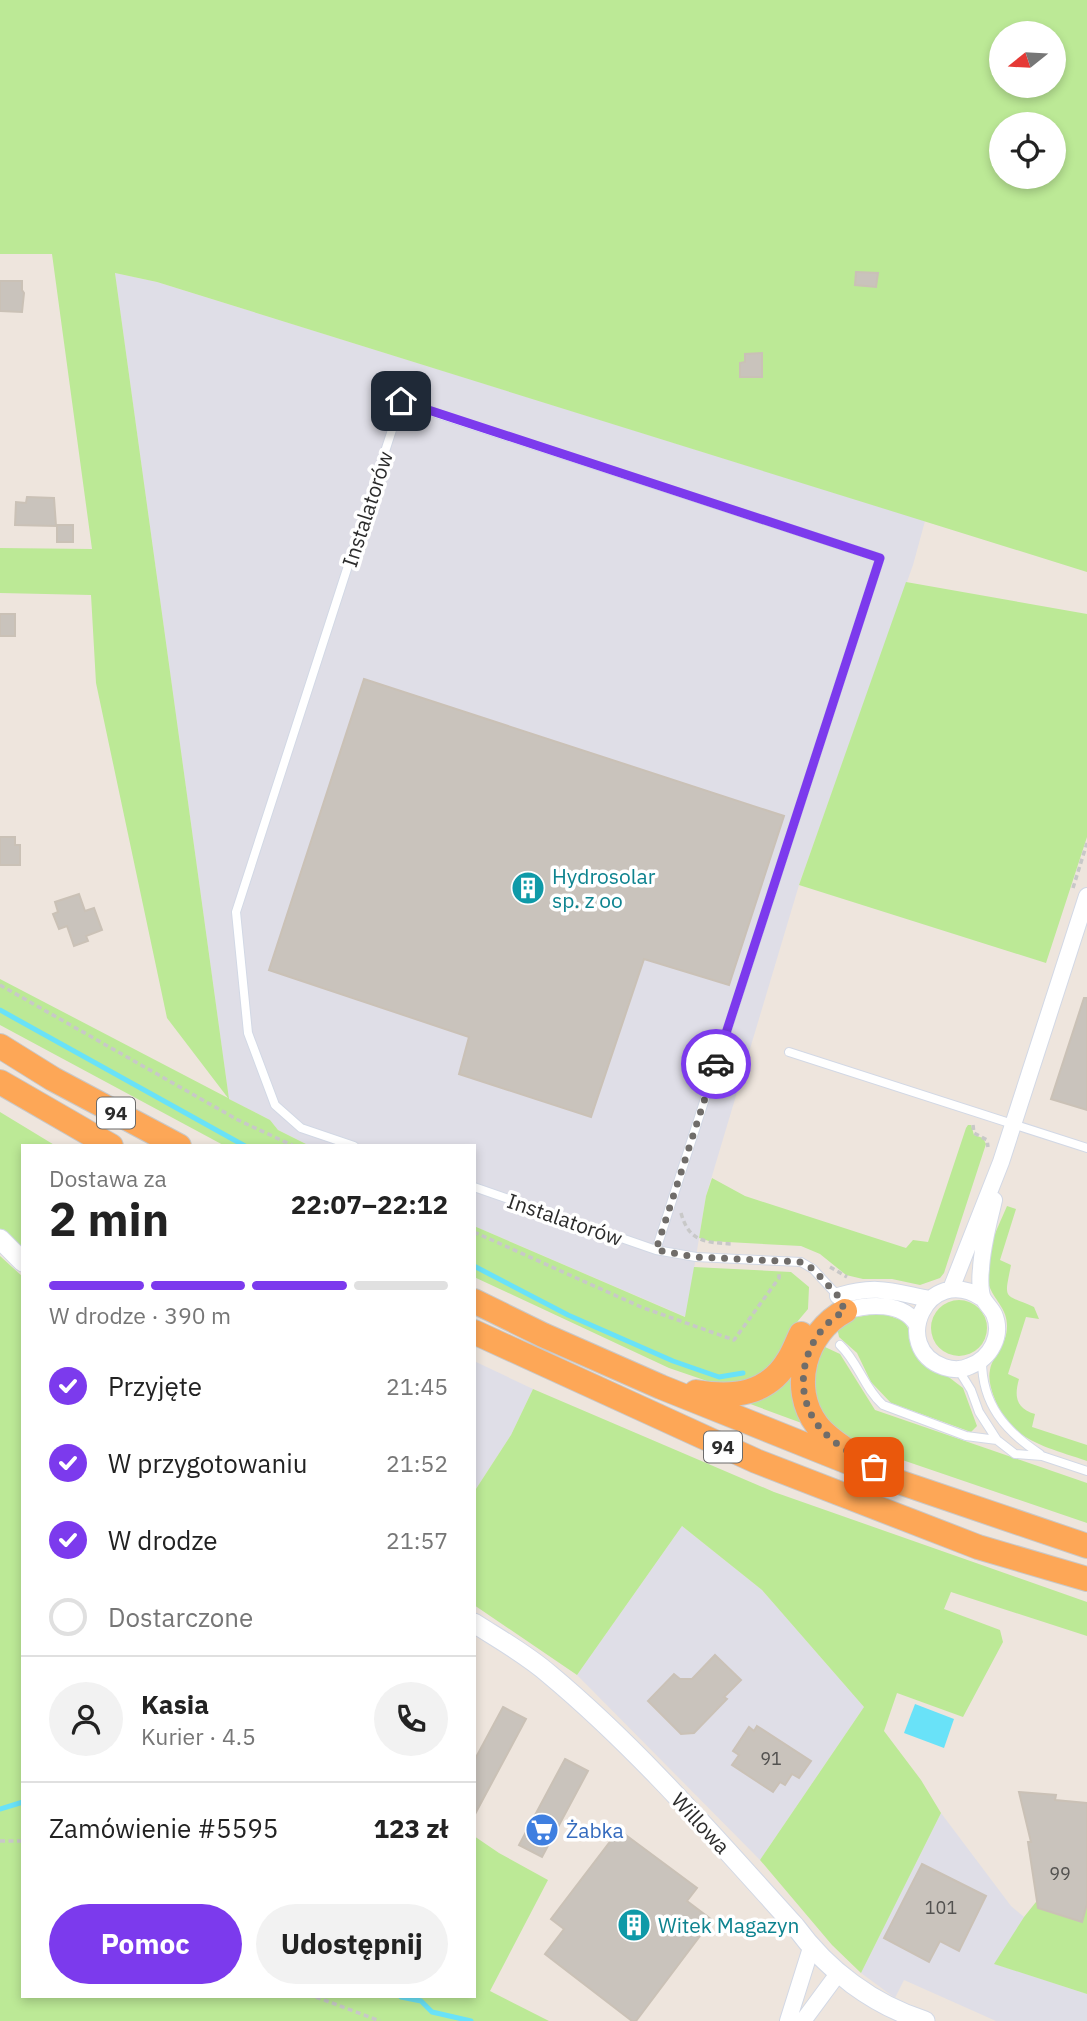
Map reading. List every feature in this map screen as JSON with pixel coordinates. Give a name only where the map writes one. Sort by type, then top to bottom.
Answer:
[{"type":"highway","name":"94","points":[[0,1046],[52,1079],[175,1144]]},
{"type":"highway","name":"94","points":[[0,1082],[108,1144]]},
{"type":"highway","name":"94","points":[[476,1302],[661,1387],[893,1480],[1087,1546]]},
{"type":"highway","points":[[661,1387],[721,1396],[755,1391],[777,1377],[812,1318],[822,1307],[841,1304]]},
{"type":"highway","points":[[841,1304],[809,1350],[804,1365],[803,1393],[817,1425],[834,1442],[893,1480]]},
{"type":"highway","name":"94","points":[[476,1333],[756,1461],[978,1547],[1087,1579]]},
{"type":"street","points":[[951,1289],[1001,1162],[1080,892]]},
{"type":"street","points":[[982,1298],[981,1269],[1001,1162]]},
{"type":"street","points":[[0,1239],[21,1260]]},
{"type":"street","points":[[841,1304],[855,1290],[876,1289],[930,1298],[951,1289],[974,1293],[982,1298],[996,1318],[997,1329],[990,1351],[982,1361],[968,1368],[958,1369],[940,1365],[926,1354],[918,1339],[917,1325],[930,1298]]},
{"type":"street","points":[[841,1304],[891,1307],[911,1316],[917,1325]]},
{"type":"street","name":"Willowa","points":[[476,1624],[547,1671],[609,1728],[683,1802],[837,1975],[908,2016],[925,2021]]},
{"type":"street","points":[[788,2021],[811,1948]]},
{"type":"street","points":[[803,2021],[837,1975]]},
{"type":"lane","name":"Instalatorów","points":[[348,1144],[301,1128],[275,1105],[248,1033],[236,912],[401,401],[880,558],[656,1250]]},
{"type":"lane","points":[[789,1052],[1087,1148]]},
{"type":"lane","name":"Instalatorów","points":[[476,1189],[656,1250],[696,1257],[794,1260],[813,1269],[841,1304]]},
{"type":"lane","points":[[840,1345],[848,1353],[872,1395],[883,1405],[966,1436],[997,1440]]},
{"type":"lane","points":[[982,1361],[982,1371],[992,1407],[1006,1429],[1042,1456]]},
{"type":"lane","points":[[958,1369],[971,1390],[979,1412],[997,1440],[1015,1454],[1042,1456],[1087,1471]]},
{"type":"path","points":[[1080,892],[1087,843]]},
{"type":"path","points":[[0,985],[238,1119],[290,1144]]},
{"type":"path","points":[[973,1122],[974,1133],[987,1140],[984,1158]]},
{"type":"path","points":[[679,1206],[685,1226],[695,1238],[732,1244]]},
{"type":"path","points":[[476,1233],[641,1307],[734,1340],[779,1278],[779,1270]]},
{"type":"path","points":[[828,1265],[838,1274],[858,1281]]},
{"type":"path","points":[[0,1841],[21,1841]]},
{"type":"path","points":[[319,1998],[380,2021]]},
{"type":"shaded area","points":[[115,273],[157,282],[925,521],[913,565],[799,885],[706,1196],[686,1317],[476,1227],[476,1144],[306,1144],[278,1130],[270,1120],[229,1099]]},
{"type":"shaded area","points":[[476,1362],[533,1389],[511,1435],[476,1489]]},
{"type":"shaded area","points":[[682,1526],[762,1590],[864,1707],[760,1860],[577,1675]]},
{"type":"shaded area","points":[[941,1813],[1011,1906],[1024,1917],[995,1964],[1087,1994],[1087,2021],[996,2021],[904,1980],[895,1998],[861,1973]]},
{"type":"green space","points":[[0,0],[1087,0],[1087,572],[157,282],[115,273],[229,1099],[270,1120],[278,1130],[306,1144],[221,1144],[0,1025],[0,979],[228,1098],[167,1018],[96,683],[91,595],[0,593],[0,548],[92,549],[52,254],[0,254]]},
{"type":"green space","points":[[906,582],[1087,614],[1087,837],[1046,963],[799,885]]},
{"type":"green space","points":[[0,1112],[53,1144],[21,1144],[21,1251],[0,1231]]},
{"type":"green space","points":[[968,1125],[971,1125],[974,1135],[983,1138],[986,1144],[944,1273],[940,1278],[920,1285],[892,1279],[863,1279],[846,1275],[820,1254],[801,1246],[709,1241],[699,1238],[712,1178],[745,1196],[906,1248],[913,1240],[928,1242]]},
{"type":"green space","points":[[1007,1206],[1016,1209],[1000,1260],[1011,1265],[1008,1294],[1034,1307],[1039,1319],[1026,1317],[1008,1374],[1019,1379],[1017,1396],[1020,1405],[1035,1414],[1032,1427],[1087,1445],[1087,1461],[1032,1441],[1020,1433],[1001,1412],[992,1391],[990,1370],[1005,1339],[1007,1320],[990,1288],[986,1268],[991,1246]]},
{"type":"green space","points":[[476,1227],[685,1317],[694,1267],[791,1272],[809,1287],[808,1309],[792,1328],[770,1368],[752,1379],[731,1383],[710,1382],[669,1368],[476,1278]]},
{"type":"green space","points":[[0,1256],[21,1275],[21,1998],[476,1998],[476,1837],[548,1880],[490,1991],[549,2021],[0,2021]]},
{"type":"green space","points":[[959,1300],[970,1302],[979,1308],[985,1317],[985,1339],[979,1348],[970,1354],[959,1356],[948,1354],[939,1348],[933,1339],[931,1328],[933,1317],[939,1308],[948,1302]]},
{"type":"green space","points":[[881,1313],[904,1321],[911,1334],[946,1375],[963,1388],[977,1426],[971,1432],[891,1403],[871,1382],[857,1353],[839,1337],[837,1327],[851,1318]]},
{"type":"green space","points":[[825,1347],[840,1354],[875,1410],[1087,1483],[1087,1523],[838,1438],[816,1410],[811,1374],[816,1354]]},
{"type":"green space","points":[[795,1369],[807,1425],[742,1401]]},
{"type":"green space","points":[[533,1389],[774,1492],[1087,1602],[1087,1636],[951,1592],[944,1609],[1000,1630],[1003,1642],[963,1717],[897,1693],[884,1731],[921,1780],[941,1813],[861,1973],[832,1945],[760,1860],[864,1707],[762,1590],[682,1526],[577,1675],[476,1606],[476,1489],[511,1435]]},
{"type":"green space","points":[[1087,1838],[1087,1994],[994,1964],[1024,1917]]},
{"type":"water","points":[[915,1704],[954,1719],[944,1748],[904,1733]]},
{"type":"building","points":[[856,272],[878,273],[876,287],[855,285]]},
{"type":"building","points":[[0,281],[22,281],[22,312],[0,311]]},
{"type":"building","points":[[762,353],[762,377],[740,377],[740,363],[745,362],[745,354]]},
{"type":"building","points":[[27,497],[54,498],[56,526],[15,525],[16,502],[26,503]]},
{"type":"building","points":[[57,525],[73,525],[73,542],[57,542]]},
{"type":"building","points":[[0,614],[15,614],[15,636],[0,636]]},
{"type":"building","name":"Hydrosolar sp. z oo","points":[[364,679],[784,816],[729,985],[644,959],[591,1117],[459,1074],[469,1037],[269,970]]},
{"type":"building","points":[[0,837],[15,837],[15,845],[20,845],[20,865],[0,865]]},
{"type":"building","points":[[79,894],[85,911],[94,908],[102,930],[86,936],[88,941],[74,946],[67,926],[59,929],[53,914],[58,912],[55,902]]},
{"type":"building","points":[[1084,998],[1087,998],[1087,1110],[1051,1099]]},
{"type":"building","points":[[715,1655],[741,1680],[724,1697],[727,1699],[694,1733],[681,1734],[648,1701],[674,1674],[680,1679],[692,1679]]},
{"type":"building","points":[[503,1707],[526,1719],[476,1812],[476,1757]]},
{"type":"building","points":[[757,1726],[811,1761],[799,1778],[792,1774],[785,1785],[780,1782],[773,1792],[732,1765],[739,1755],[733,1751],[749,1727],[754,1731]]},
{"type":"building","points":[[565,1759],[588,1771],[542,1857],[519,1845]]},
{"type":"building","points":[[1019,1792],[1056,1795],[1055,1800],[1087,1803],[1087,1904],[1082,1922],[1038,1908],[1028,1842],[1031,1842]]},
{"type":"building","name":"Witek Magazyn","points":[[619,1830],[697,1888],[687,1901],[712,1920],[636,2021],[632,2021],[545,1954],[564,1929],[551,1919]]},
{"type":"building","points":[[922,1864],[986,1896],[959,1951],[940,1941],[929,1962],[884,1938]]},
{"type":"waterway","points":[[0,1010],[241,1144]]},
{"type":"waterway","points":[[476,1267],[568,1315],[673,1361],[719,1377],[743,1373]]},
{"type":"waterway","points":[[0,1809],[21,1803]]},
{"type":"waterway","points":[[406,1998],[421,2001],[432,2012],[471,2021]]},
{"type":"way so far","points":[[716,1064],[656,1250],[696,1257],[794,1260],[813,1269],[838,1296],[845,1311],[824,1326],[809,1350],[804,1365],[803,1393],[817,1425],[834,1442],[874,1467]]},
{"type":"place","name":"Hydrosolar sp. z oo","points":[[528,888]]},
{"type":"place","name":"Żabka","points":[[542,1830]]},
{"type":"place","name":"Witek Magazyn","points":[[634,1925]]},
{"type":"route","points":[[401,401],[880,558],[716,1064]]}]
